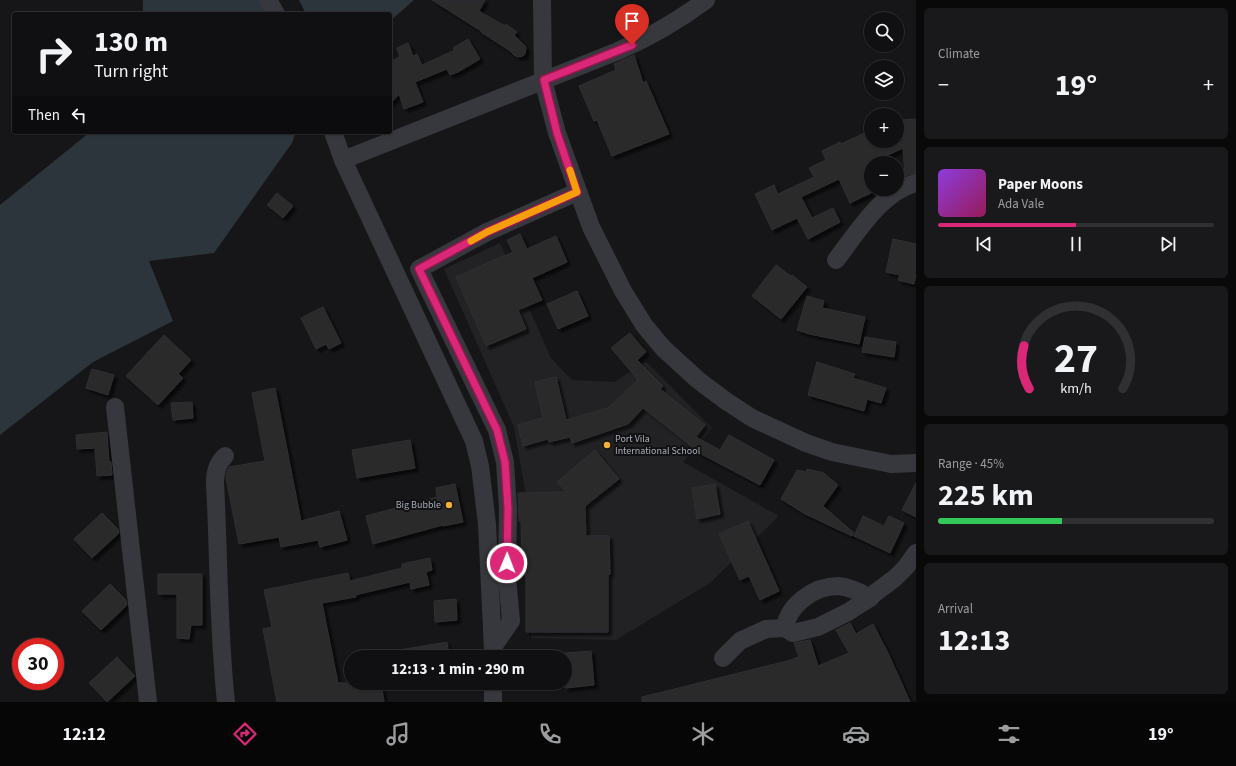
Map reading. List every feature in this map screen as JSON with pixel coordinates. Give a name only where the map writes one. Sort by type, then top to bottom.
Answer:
[{"type":"street","points":[[268,0],[275,12]]},
{"type":"street","points":[[542,0],[544,80],[557,133],[590,227],[623,291],[644,325],[663,348],[698,380],[752,418],[806,443],[832,452],[891,464],[916,463]]},
{"type":"street","points":[[343,160],[618,51],[645,39],[688,13],[706,0]]},
{"type":"street","points":[[334,134],[343,160],[472,436],[480,466],[487,524],[493,650]]},
{"type":"street","points":[[836,260],[863,224],[880,205],[894,193],[916,183]]},
{"type":"street","points":[[494,650],[511,621],[507,576],[508,509],[505,462],[497,430],[419,269],[487,232],[577,192]]},
{"type":"street","points":[[405,293],[427,285]]},
{"type":"street","points":[[437,360],[455,342]]},
{"type":"street","points":[[454,397],[476,385]]},
{"type":"street","points":[[115,407],[148,702]]},
{"type":"street","points":[[472,436],[497,430]]},
{"type":"street","points":[[225,456],[219,462],[215,475],[215,483],[219,599],[226,702]]},
{"type":"street","points":[[484,496],[507,494]]},
{"type":"street","points":[[723,658],[740,641],[766,629],[785,628],[793,633],[818,627],[848,612],[870,598],[895,578],[906,567],[916,553]]},
{"type":"street","points":[[785,628],[794,607],[820,590],[839,586],[858,591],[870,598]]},
{"type":"street","points":[[493,690],[493,702]]},
{"type":"shaded area","points":[[143,0],[414,0],[392,19],[392,12],[143,12]]},
{"type":"shaded area","points":[[88,134],[295,134],[292,143],[214,253],[149,261],[173,321],[93,362],[0,435],[0,205]]},
{"type":"shaded area","name":"Port Vila International School","points":[[500,243],[551,358],[572,380],[614,382],[646,362],[712,428],[683,462],[779,516],[710,583],[616,640],[531,638],[531,524],[514,427],[444,269]]},
{"type":"pier","points":[[263,0],[299,0],[305,12],[269,12]]},
{"type":"building","points":[[432,0],[485,0],[479,11],[505,26],[506,24],[517,32],[514,35],[526,47],[525,54],[518,57],[514,55],[481,31]]},
{"type":"building","points":[[468,39],[480,59],[450,75],[447,69],[415,82],[423,102],[404,109],[399,94],[392,102],[392,61],[400,57],[397,48],[408,43],[413,56],[417,54],[422,65],[455,50],[453,48]]},
{"type":"building","points":[[634,55],[643,83],[646,81],[669,134],[612,156],[597,120],[594,121],[579,86],[616,70],[614,64]]},
{"type":"building","points":[[916,119],[916,173],[905,176],[903,148],[904,120]]},
{"type":"building","points":[[864,133],[864,148],[903,148],[886,156],[864,156],[865,196],[850,203],[839,179],[801,197],[812,218],[833,208],[840,222],[808,239],[797,218],[772,230],[755,194],[774,185],[778,194],[814,177],[809,168],[826,160],[822,151],[840,142],[841,144]]},
{"type":"building","points":[[277,193],[293,206],[283,218],[267,205]]},
{"type":"building","points":[[520,234],[527,249],[556,236],[567,262],[532,278],[542,300],[518,310],[526,329],[486,346],[456,277],[513,252],[507,240]]},
{"type":"building","points":[[893,239],[916,244],[916,274],[914,284],[898,280],[900,275],[886,272]]},
{"type":"building","points":[[776,265],[807,287],[781,319],[752,296]]},
{"type":"building","points":[[577,291],[588,316],[558,329],[547,304]]},
{"type":"building","points":[[807,296],[824,301],[822,308],[865,317],[859,344],[809,334],[797,330]]},
{"type":"building","points":[[323,307],[341,343],[329,349],[326,344],[316,349],[301,318]]},
{"type":"building","points":[[630,333],[646,352],[637,360],[663,386],[660,389],[705,425],[696,437],[720,450],[729,435],[774,460],[760,485],[701,454],[643,408],[628,424],[572,443],[570,437],[549,442],[548,439],[523,446],[518,425],[543,418],[535,382],[556,377],[566,420],[608,408],[638,380],[611,348]]},
{"type":"building","points":[[164,335],[191,360],[178,374],[183,378],[158,405],[126,376]]},
{"type":"building","points":[[865,337],[896,342],[894,357],[862,352]]},
{"type":"building","points":[[817,362],[855,374],[853,378],[886,388],[881,403],[867,399],[864,411],[808,395]]},
{"type":"building","points":[[92,369],[114,375],[108,395],[86,388]]},
{"type":"building","points":[[275,388],[301,521],[339,511],[347,540],[320,547],[318,540],[281,547],[279,537],[239,544],[226,474],[229,467],[265,461],[252,393]]},
{"type":"building","points":[[192,402],[193,418],[173,420],[171,403]]},
{"type":"building","points":[[107,432],[109,462],[111,462],[112,475],[97,476],[95,448],[77,449],[76,435]]},
{"type":"building","points":[[410,440],[415,468],[357,478],[352,450]]},
{"type":"building","points":[[595,450],[619,479],[585,506],[586,536],[609,536],[610,574],[608,574],[608,632],[526,632],[526,575],[522,575],[521,521],[519,521],[518,493],[566,492],[557,482]]},
{"type":"building","points":[[807,469],[824,473],[838,485],[823,506],[854,533],[852,536],[805,514],[781,499],[797,470],[806,472]]},
{"type":"building","points":[[916,483],[916,517],[902,510]]},
{"type":"building","points":[[455,484],[463,522],[443,525],[373,544],[366,516],[437,497],[436,488]]},
{"type":"building","points":[[715,484],[720,514],[697,519],[692,488]]},
{"type":"building","points":[[102,513],[118,529],[119,533],[92,558],[74,539]]},
{"type":"building","points":[[863,516],[884,526],[889,516],[904,523],[890,553],[854,536]]},
{"type":"building","points":[[748,521],[779,591],[760,600],[749,576],[740,580],[719,534]]},
{"type":"building","points":[[430,558],[432,570],[426,572],[429,585],[411,589],[410,582],[355,595],[356,597],[322,603],[338,683],[344,683],[344,690],[382,690],[384,702],[277,702],[263,629],[272,627],[264,590],[348,573],[350,581],[402,568],[402,564]]},
{"type":"building","points":[[158,574],[202,574],[202,625],[191,625],[189,639],[177,638],[177,594],[158,594]]},
{"type":"building","points":[[110,584],[126,600],[127,605],[101,630],[82,611]]},
{"type":"building","points":[[456,599],[457,620],[435,622],[434,601]]},
{"type":"building","points":[[850,623],[856,634],[873,624],[910,702],[642,702],[642,697],[799,657],[794,643],[810,640],[818,666],[849,653],[836,630]]},
{"type":"building","points":[[447,642],[448,650],[400,650]]},
{"type":"building","points":[[591,651],[594,685],[572,687],[572,652]]},
{"type":"building","points":[[117,657],[135,676],[107,702],[89,683]]},
{"type":"slow traffic","points":[[471,241],[487,232],[577,192],[570,170]]},
{"type":"place","name":"Port Vila International School","points":[[607,445]]},
{"type":"place","name":"Big Bubble","points":[[449,505]]},
{"type":"route","points":[[507,563],[508,509],[505,462],[497,430],[419,269],[487,232],[577,192],[557,133],[544,80],[632,45]]}]
